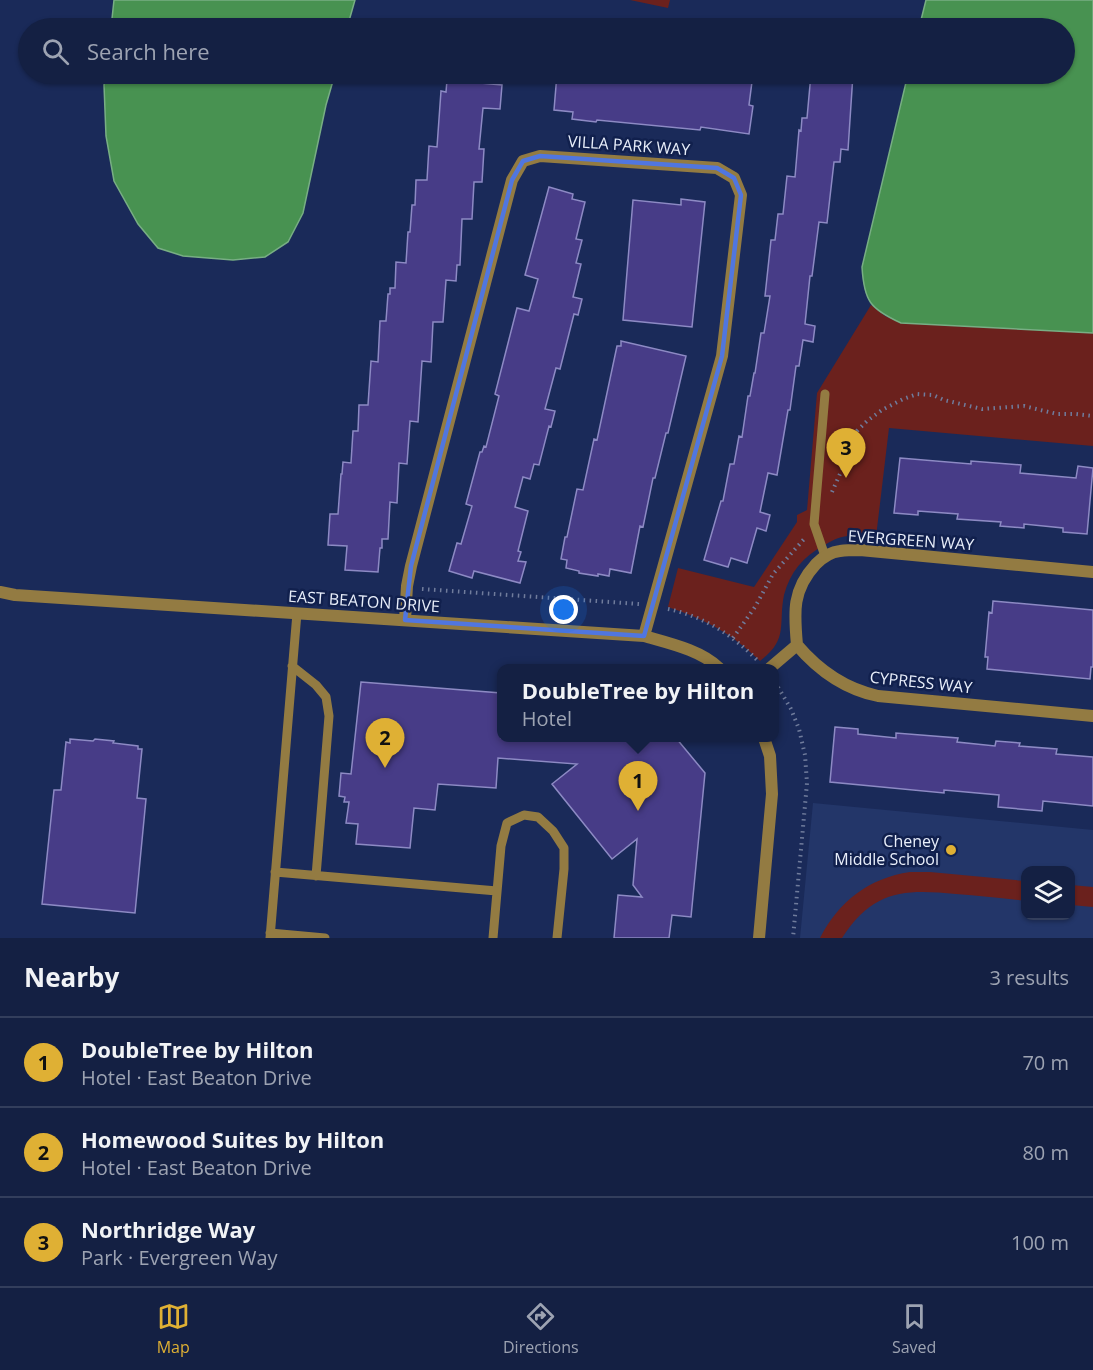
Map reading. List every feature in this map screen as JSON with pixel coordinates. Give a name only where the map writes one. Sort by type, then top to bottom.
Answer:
[{"type":"street","name":"VILLA PARK WAY","points":[[405,620],[411,566],[512,180],[523,161],[540,156],[717,168],[734,178],[741,195],[722,356],[644,636]]},
{"type":"street","name":"EVERGREEN WAY","points":[[825,556],[839,551],[860,550],[1093,572]]},
{"type":"street","points":[[768,664],[797,645],[794,614],[798,594],[806,575],[825,556]]},
{"type":"street","name":"EAST BEATON DRIVE","points":[[0,592],[15,596],[644,636],[680,646],[715,664]]},
{"type":"street","name":"CYPRESS WAY","points":[[797,645],[840,683],[861,692],[878,696],[1093,716]]},
{"type":"street","points":[[759,938],[772,794],[770,756],[765,742]]},
{"type":"lane","points":[[825,394],[814,524],[825,556]]},
{"type":"lane","points":[[297,613],[270,936],[325,938]]},
{"type":"lane","points":[[292,666],[316,685],[326,698],[329,716],[316,876]]},
{"type":"lane","points":[[494,938],[501,846],[507,823],[524,815],[538,817],[553,831],[564,848],[557,938]]},
{"type":"lane","points":[[275,872],[498,891]]},
{"type":"path","points":[[831,493],[857,431],[882,410],[917,394],[933,395],[982,409],[1024,406],[1057,414],[1093,416]]},
{"type":"path","points":[[733,638],[755,607],[773,574],[807,536],[814,524]]},
{"type":"path","points":[[419,589],[652,606],[684,613],[717,627],[763,664]]},
{"type":"path","points":[[779,689],[791,709],[799,729],[805,755],[807,783],[793,938]]},
{"type":"highlighted area","points":[[540,156],[717,168],[734,178],[741,195],[722,356],[644,636],[405,620],[411,566],[512,180],[523,161]]},
{"type":"shaded area","points":[[114,0],[355,0],[350,18],[112,18]]},
{"type":"shaded area","points":[[630,0],[670,0],[668,8]]},
{"type":"shaded area","points":[[926,0],[1093,0],[1093,333],[901,323],[882,313],[867,296],[862,267],[906,84],[1075,84],[1075,18],[922,18]]},
{"type":"shaded area","points":[[332,84],[303,213],[288,242],[265,257],[233,260],[183,256],[158,248],[138,224],[114,181],[106,136],[104,85]]},
{"type":"shaded area","points":[[871,305],[885,316],[901,323],[1093,333],[1093,446],[889,428],[876,537],[838,538],[803,560],[794,572],[784,595],[779,638],[775,646],[760,661],[717,628],[668,607],[678,568],[754,587],[797,522],[797,515],[807,510],[817,393]]},
{"type":"shaded area","name":"Cheney Middle School","points":[[813,803],[1093,830],[1093,938],[800,938]]},
{"type":"shaded area","points":[[930,872],[1021,881],[1021,901],[937,892],[905,893],[891,896],[866,910],[842,938],[820,938],[846,902],[869,886],[895,875]]},
{"type":"shaded area","points":[[1075,885],[1093,887],[1093,907],[1075,905]]},
{"type":"building","points":[[447,84],[502,85],[500,109],[483,108],[479,149],[484,149],[482,182],[474,182],[472,219],[462,219],[460,265],[457,265],[456,281],[446,280],[443,322],[433,322],[431,362],[422,361],[418,422],[410,421],[407,464],[399,463],[397,503],[390,502],[388,539],[382,539],[378,572],[345,570],[347,546],[328,545],[330,514],[338,514],[343,462],[351,463],[353,431],[358,431],[359,405],[368,405],[371,361],[378,362],[380,321],[386,321],[388,294],[390,294],[390,288],[395,288],[396,262],[406,263],[412,205],[415,205],[416,180],[427,180],[429,146],[437,147],[441,91],[446,92]]},
{"type":"building","points":[[556,84],[752,84],[749,105],[753,106],[749,134],[701,127],[700,130],[597,120],[596,122],[572,119],[573,112],[554,110]]},
{"type":"building","points":[[810,84],[852,84],[848,150],[841,149],[840,162],[834,162],[827,223],[819,222],[812,276],[810,276],[805,324],[815,326],[813,342],[803,340],[799,366],[796,366],[777,475],[768,473],[760,512],[770,515],[766,531],[757,528],[747,563],[731,558],[728,567],[704,560],[721,501],[723,501],[730,464],[734,464],[739,436],[742,437],[748,396],[750,396],[755,373],[761,333],[764,333],[770,296],[765,296],[771,240],[775,240],[778,214],[783,214],[787,176],[795,177],[799,130],[801,131],[802,118],[807,118]]},
{"type":"building","points":[[549,187],[573,194],[572,199],[585,202],[576,239],[582,240],[576,263],[581,264],[573,297],[582,299],[578,315],[574,314],[560,369],[556,368],[545,409],[555,411],[539,465],[534,464],[530,479],[523,477],[515,507],[528,511],[518,551],[521,552],[518,561],[526,562],[520,583],[474,571],[472,578],[449,571],[457,543],[461,544],[472,506],[466,504],[480,452],[484,446],[486,447],[499,396],[495,394],[517,308],[529,311],[538,279],[525,275]]},
{"type":"building","points":[[681,199],[705,202],[692,327],[623,320],[633,200],[681,205]]},
{"type":"building","points":[[621,341],[686,356],[668,433],[666,433],[655,478],[653,478],[643,527],[640,526],[631,573],[610,569],[609,576],[598,574],[598,576],[566,568],[567,560],[561,559],[577,489],[583,490],[594,439],[597,440],[617,346],[621,346]]},
{"type":"building","points":[[900,458],[971,464],[971,461],[1021,465],[1020,473],[1076,478],[1078,466],[1093,468],[1087,534],[1063,532],[1063,528],[1024,524],[1024,528],[1000,526],[1001,522],[957,519],[958,514],[918,511],[918,515],[894,513]]},
{"type":"building","points":[[993,601],[1093,610],[1093,667],[1091,667],[1090,679],[987,669],[988,657],[985,657],[989,612],[992,613]]},
{"type":"building","points":[[361,682],[497,693],[497,742],[679,742],[705,773],[691,917],[672,915],[669,938],[614,938],[618,895],[642,897],[633,885],[637,839],[612,859],[552,784],[577,764],[498,758],[496,788],[438,784],[435,810],[414,808],[410,848],[356,844],[358,824],[346,823],[349,802],[344,802],[345,797],[339,796],[341,773],[351,774]]},
{"type":"building","points":[[835,727],[858,729],[858,734],[896,738],[896,733],[958,738],[957,742],[995,746],[996,741],[1020,743],[1019,746],[1057,749],[1056,754],[1093,757],[1093,806],[1043,801],[1042,811],[998,807],[999,795],[944,790],[944,793],[830,782]]},
{"type":"building","points":[[70,739],[114,741],[113,743],[138,746],[138,749],[142,749],[137,798],[146,799],[135,913],[42,904],[54,790],[61,790],[66,742],[70,743]]},
{"type":"place","name":"Northridge Way","points":[[846,478]]},
{"type":"place","name":"Homewood Suites by Hilton","points":[[385,768]]},
{"type":"place","name":"DoubleTree by Hilton","points":[[638,811]]},
{"type":"place","name":"Cheney Middle School","points":[[951,850]]}]
